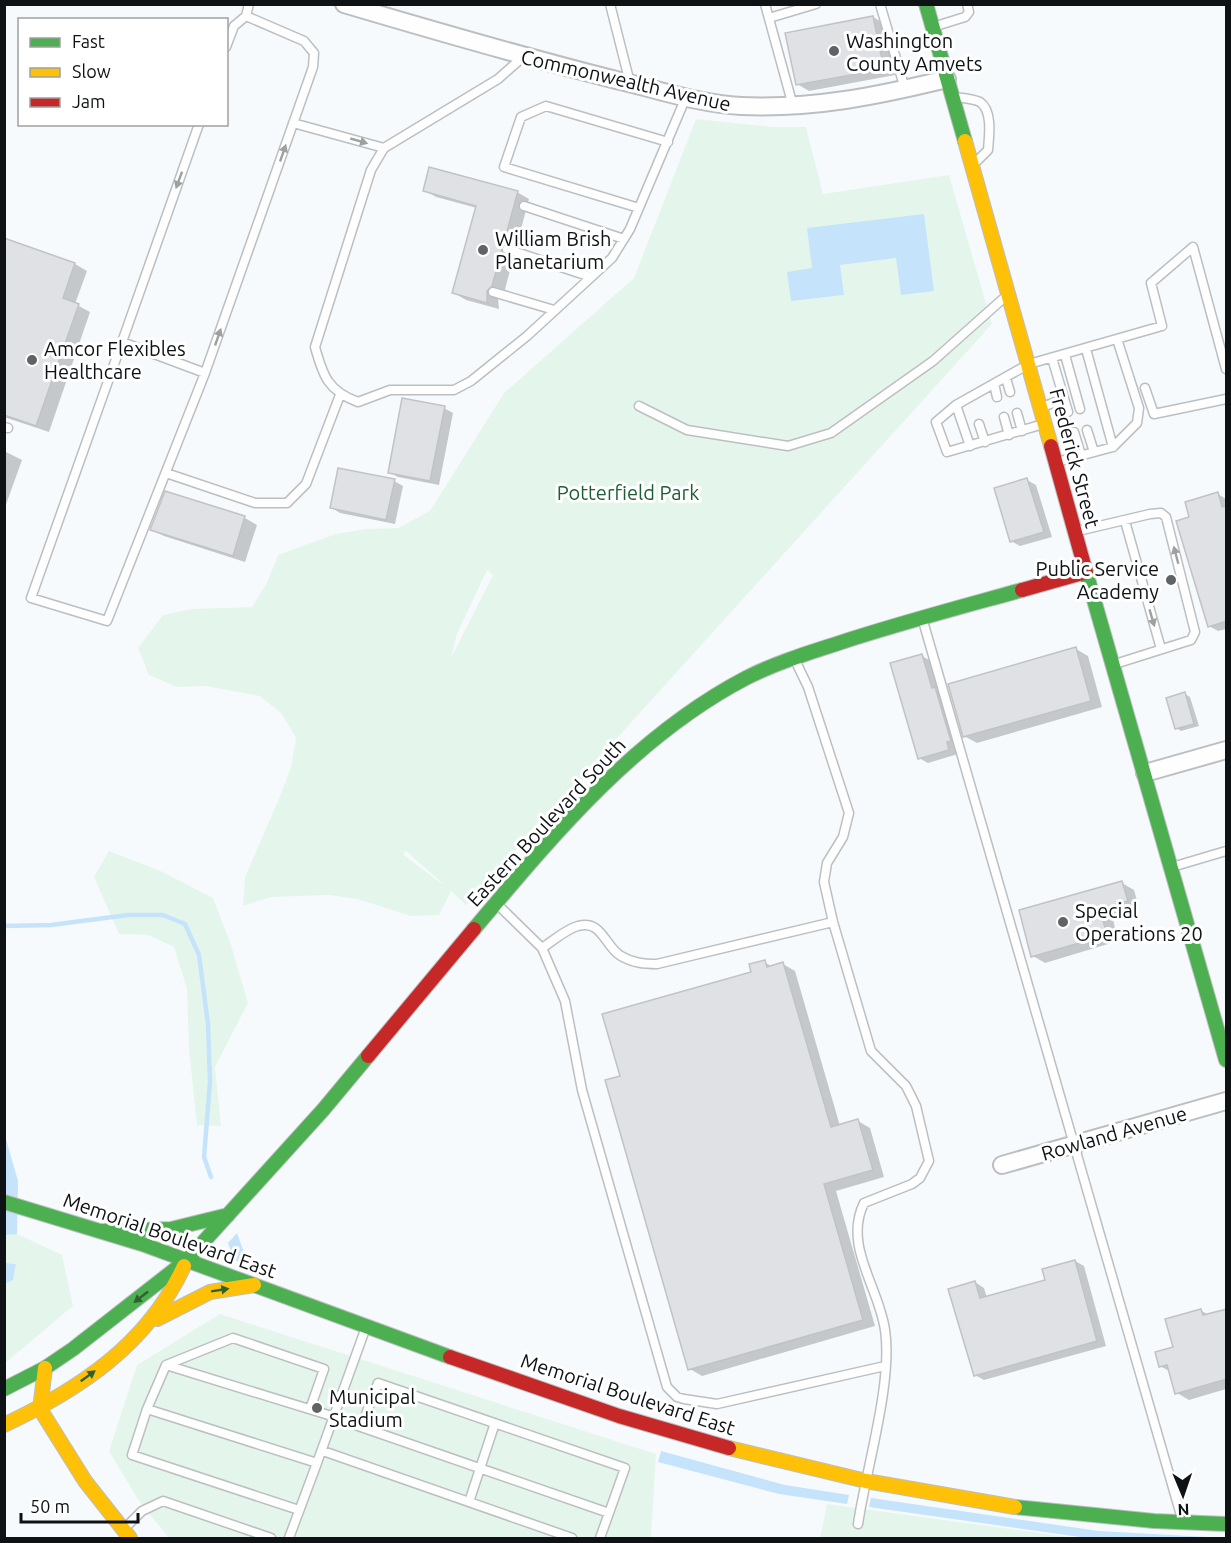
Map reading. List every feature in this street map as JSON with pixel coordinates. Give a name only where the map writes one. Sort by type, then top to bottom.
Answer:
[{"type":"main road","name":"Frederick Street","points":[[926,4],[1007,294],[1057,462],[1086,572],[1227,1060]]},
{"type":"main road","name":"Eastern Boulevard South","points":[[4,1389],[45,1368],[187,1260],[323,1110],[496,903],[590,798],[635,753],[704,702],[746,678],[794,658],[922,618],[1086,572]]},
{"type":"main road","name":"Memorial Boulevard East","points":[[4,1202],[39,1210],[187,1260],[366,1326],[653,1426],[864,1480],[1049,1512],[1183,1524],[1227,1524]]},
{"type":"main road","points":[[101,1232],[171,1229],[228,1215]]},
{"type":"main road","name":"Eastern Boulevard South","points":[[4,1425],[40,1409],[126,1347],[151,1322],[170,1296],[187,1260]]},
{"type":"main road","points":[[151,1322],[210,1292],[254,1285]]},
{"type":"main road","points":[[45,1368],[40,1409],[85,1481],[127,1534]]},
{"type":"street","name":"Commonwealth Avenue","points":[[344,4],[523,57],[737,106],[793,106],[861,99],[948,79]]},
{"type":"street","points":[[1145,773],[1227,750]]},
{"type":"street","name":"Rowland Avenue","points":[[1002,1165],[1227,1101]]},
{"type":"lane","points":[[228,42],[234,26],[246,16],[249,4]]},
{"type":"lane","points":[[610,4],[630,83]]},
{"type":"lane","points":[[765,4],[793,106]]},
{"type":"lane","points":[[769,18],[816,4]]},
{"type":"lane","points":[[880,4],[905,89]]},
{"type":"lane","points":[[933,27],[965,17],[969,12],[967,4]]},
{"type":"lane","points":[[198,126],[31,598],[107,621],[205,373],[313,67],[314,53],[304,41],[246,16]]},
{"type":"lane","points":[[523,57],[498,79],[384,148],[368,181],[315,347],[323,375],[340,395],[358,402],[390,390],[454,390],[471,381],[554,310],[612,258],[624,239],[687,96]]},
{"type":"lane","points":[[952,96],[979,102],[984,107],[990,130],[988,150],[972,166]]},
{"type":"lane","points":[[639,208],[504,167],[521,117],[546,106],[668,142]]},
{"type":"lane","points":[[293,123],[384,148]]},
{"type":"lane","points":[[524,206],[624,239]]},
{"type":"lane","points":[[1046,423],[947,452],[936,422],[956,405],[971,401],[994,384],[1029,364],[1162,326],[1151,283],[1193,247],[1227,369]]},
{"type":"lane","points":[[507,249],[591,277]]},
{"type":"lane","points":[[493,292],[554,310]]},
{"type":"lane","points":[[639,406],[687,430],[788,446],[831,433],[933,361],[1007,294]]},
{"type":"lane","points":[[1057,462],[1113,447],[1137,423],[1139,408],[1117,339]]},
{"type":"lane","points":[[122,342],[205,373]]},
{"type":"lane","points":[[1086,349],[1113,447]]},
{"type":"lane","points":[[1065,355],[1080,409]]},
{"type":"lane","points":[[1052,358],[1068,412]]},
{"type":"lane","points":[[1006,378],[1010,392]]},
{"type":"lane","points":[[994,384],[997,397]]},
{"type":"lane","points":[[1145,388],[1154,414],[1227,399]]},
{"type":"lane","points":[[166,473],[255,503],[287,503],[306,484],[340,395]]},
{"type":"lane","points":[[1041,407],[1064,399]]},
{"type":"lane","points":[[956,405],[970,446]]},
{"type":"lane","points":[[1017,413],[1022,431]]},
{"type":"lane","points":[[1004,417],[1009,435]]},
{"type":"lane","points":[[979,424],[985,442]]},
{"type":"lane","points":[[1087,430],[1094,452]]},
{"type":"lane","points":[[1074,432],[1081,455]]},
{"type":"lane","points":[[1075,532],[1161,513],[1166,518],[1195,632],[1191,640],[1161,649],[1146,657],[1114,665]]},
{"type":"lane","points":[[1125,521],[1161,649]]},
{"type":"lane","points":[[922,618],[1183,1524]]},
{"type":"lane","points":[[794,658],[808,687],[849,813],[843,837],[827,863],[825,882],[833,922],[871,1051],[906,1086],[916,1106],[928,1161],[920,1178],[912,1184],[864,1203],[856,1224],[861,1253],[885,1330],[885,1366],[880,1409],[864,1480],[858,1524]]},
{"type":"lane","points":[[1172,867],[1227,851]]},
{"type":"lane","points":[[496,903],[542,948],[565,1002],[582,1090],[667,1387],[677,1397],[699,1403],[717,1404],[885,1366]]},
{"type":"lane","points":[[542,948],[579,925],[592,926],[599,930],[620,955],[638,963],[657,964],[833,922]]},
{"type":"lane","points":[[289,1539],[298,1510],[323,1451],[366,1326]]},
{"type":"lane","points":[[298,1510],[132,1455],[147,1409],[166,1365],[233,1338],[324,1369],[310,1409]]},
{"type":"lane","points":[[166,1365],[335,1417],[609,1513]]},
{"type":"lane","points":[[361,1427],[378,1383],[625,1468],[600,1539]]},
{"type":"lane","points":[[147,1409],[317,1463]]},
{"type":"lane","points":[[469,1502],[495,1423]]},
{"type":"lane","points":[[323,1451],[572,1539]]},
{"type":"lane","points":[[127,1534],[142,1511],[163,1501],[270,1539]]},
{"type":"green space","name":"Potterfield Park","points":[[696,119],[773,127],[806,127],[823,194],[949,175],[992,324],[466,905],[451,891],[439,915],[411,916],[357,899],[329,895],[271,897],[243,906],[245,877],[291,767],[296,738],[282,714],[260,696],[205,686],[177,687],[149,675],[138,648],[163,615],[192,609],[252,607],[267,583],[278,555],[336,534],[365,529],[398,528],[430,511],[504,393],[634,278]],"holes":[[[487,570],[493,575],[451,658],[457,634]],[[405,850],[442,883],[442,884],[404,855]]]},
{"type":"green space","points":[[109,851],[163,872],[213,898],[231,945],[248,1003],[215,1067],[221,1126],[197,1125],[189,1050],[187,989],[174,947],[148,935],[119,934],[94,877]]},
{"type":"green space","points":[[5,1234],[17,1234],[62,1255],[73,1306],[5,1363],[5,1284],[13,1279],[16,1264],[6,1263]]},
{"type":"green space","name":"Municipal Stadium","points":[[220,1314],[656,1454],[651,1538],[169,1538],[139,1501],[109,1451],[137,1365]]},
{"type":"green space","points":[[827,1504],[1076,1538],[820,1538]]},
{"type":"water","points":[[924,214],[934,291],[901,295],[896,258],[840,265],[844,295],[791,301],[787,272],[812,268],[807,228]]},
{"type":"water","points":[[4,1132],[18,1181],[17,1234],[5,1235],[6,1263],[16,1264],[13,1280],[5,1284]]},
{"type":"water","points":[[237,1233],[248,1264],[234,1260],[228,1243]]},
{"type":"water","points":[[661,1451],[785,1485],[849,1495],[847,1504],[779,1494],[658,1462]]},
{"type":"water","points":[[871,1498],[1099,1531],[1226,1538],[1087,1538],[869,1507]]},
{"type":"building","name":"Washington County Amvets","points":[[873,16],[884,69],[796,85],[785,33]]},
{"type":"building","name":"William Brish Planetarium","points":[[429,167],[518,191],[492,286],[487,291],[487,303],[452,293],[476,206],[423,191]]},
{"type":"building","name":"Amcor Flexibles Healthcare","points":[[4,238],[75,263],[63,298],[79,304],[36,426],[4,415]]},
{"type":"building","points":[[402,398],[445,406],[430,481],[388,473]]},
{"type":"building","points":[[338,468],[395,479],[386,520],[330,508]]},
{"type":"building","points":[[1027,478],[1044,532],[1010,542],[994,488]]},
{"type":"building","points":[[165,491],[245,516],[233,556],[150,530]]},
{"type":"building","points":[[1218,492],[1222,507],[1227,506],[1227,621],[1208,627],[1176,521],[1189,517],[1185,502]]},
{"type":"building","points":[[1076,647],[1091,701],[963,737],[948,684]]},
{"type":"building","points":[[922,654],[932,688],[935,687],[951,741],[947,742],[949,750],[918,759],[890,663]]},
{"type":"building","points":[[1185,692],[1194,724],[1175,729],[1166,698]]},
{"type":"building","name":"Special Operations 20","points":[[1122,881],[1128,901],[1100,909],[1107,935],[1031,957],[1019,910]]},
{"type":"building","points":[[765,960],[767,967],[783,962],[831,1127],[858,1119],[873,1170],[824,1184],[863,1320],[688,1370],[605,1080],[620,1076],[602,1014],[751,972],[749,964]]},
{"type":"building","points":[[1075,1260],[1097,1341],[974,1376],[948,1289],[975,1281],[980,1298],[1045,1280],[1042,1269]]},
{"type":"building","points":[[1201,1309],[1203,1315],[1227,1309],[1227,1379],[1175,1394],[1167,1365],[1159,1367],[1155,1352],[1173,1347],[1165,1319]]},
{"type":"waterway","points":[[4,926],[51,925],[128,915],[163,915],[185,924],[199,955],[208,1024],[210,1082],[204,1157],[211,1177]]},
{"type":"traffic: fast","points":[[926,4],[965,141]]},
{"type":"traffic: fast","points":[[1086,572],[1226,1060]]},
{"type":"traffic: fast","points":[[474,929],[566,823],[598,790],[668,728],[706,702],[746,678],[792,659],[885,629],[1022,590]]},
{"type":"traffic: fast","points":[[4,1389],[45,1368],[73,1349],[187,1260],[323,1110],[368,1056]]},
{"type":"traffic: fast","points":[[4,1202],[142,1244],[450,1357]]},
{"type":"traffic: fast","points":[[101,1231],[171,1229],[228,1215]]},
{"type":"traffic: fast","points":[[1015,1507],[1154,1521],[1226,1524]]},
{"type":"traffic: slow","points":[[965,141],[1051,446]]},
{"type":"traffic: slow","points":[[4,1425],[59,1396],[109,1361],[151,1319],[169,1294],[184,1266]]},
{"type":"traffic: slow","points":[[157,1319],[210,1292],[254,1285]]},
{"type":"traffic: slow","points":[[45,1368],[40,1409],[85,1481],[130,1538]]},
{"type":"traffic: slow","points":[[729,1448],[866,1481],[1015,1507]]},
{"type":"traffic: jam","points":[[1022,590],[1086,572],[1051,446]]},
{"type":"traffic: jam","points":[[368,1056],[474,929]]},
{"type":"traffic: jam","points":[[450,1357],[619,1416],[729,1448]]},
{"type":"place","name":"Washington County Amvets","points":[[834,51]]},
{"type":"place","name":"William Brish Planetarium","points":[[483,250]]},
{"type":"place","name":"Amcor Flexibles Healthcare","points":[[32,360]]},
{"type":"place","name":"Public Service Academy","points":[[1171,580]]},
{"type":"place","name":"Special Operations 20","points":[[1063,922]]},
{"type":"place","name":"Municipal Stadium","points":[[317,1408]]}]
